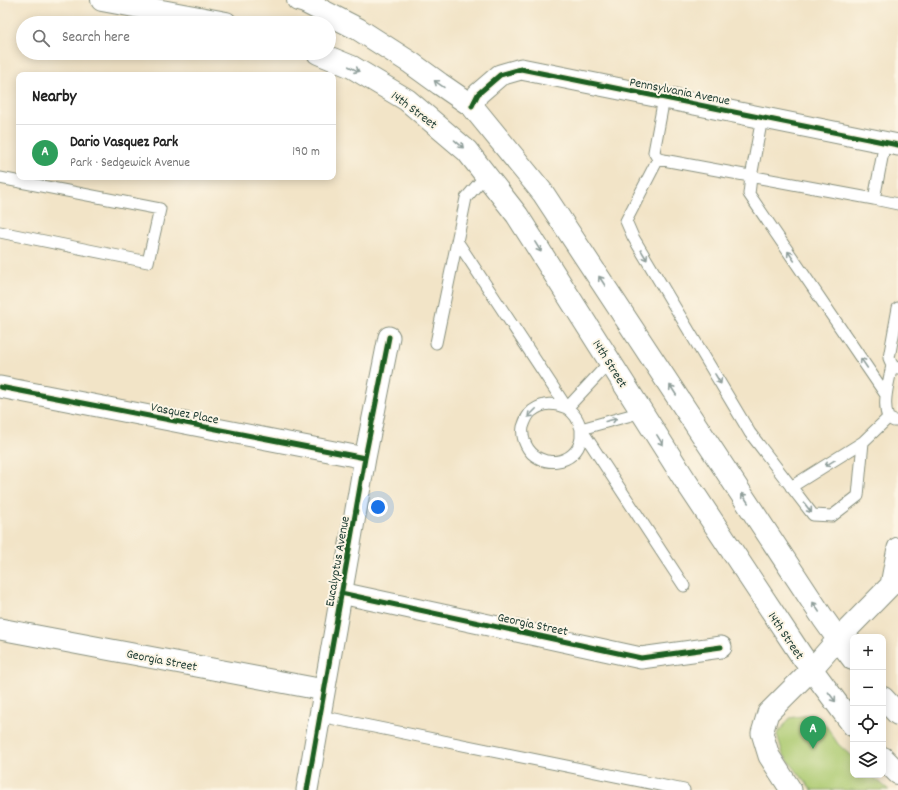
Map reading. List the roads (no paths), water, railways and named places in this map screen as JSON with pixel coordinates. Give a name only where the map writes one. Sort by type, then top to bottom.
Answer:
[{"type":"main road","points":[[102,0],[188,16]]},
{"type":"main road","points":[[298,0],[332,16]]},
{"type":"main road","points":[[336,18],[358,29],[411,63],[472,106],[543,193],[838,640],[850,655]]},
{"type":"main road","name":"14th Street","points":[[335,60],[352,67],[408,100],[467,151],[486,175],[517,215],[685,480],[811,670],[850,721]]},
{"type":"main road","points":[[886,701],[898,714]]},
{"type":"main road","points":[[886,761],[898,773]]},
{"type":"street","name":"Pennsylvania Avenue","points":[[472,106],[478,94],[500,75],[521,69],[891,144]]},
{"type":"street","name":"Eucalyptus Avenue","points":[[307,790],[341,593],[389,337]]},
{"type":"street","name":"Vasquez Place","points":[[0,387],[366,458]]},
{"type":"street","points":[[791,790],[769,756],[762,734],[768,713],[811,670],[838,640],[895,585],[898,548]]},
{"type":"street","name":"Georgia Street","points":[[341,593],[641,658],[721,647]]},
{"type":"street","name":"Georgia Street","points":[[0,629],[324,690]]},
{"type":"lane","points":[[664,98],[654,152],[658,159],[898,204]]},
{"type":"lane","points":[[762,118],[749,194],[886,395]]},
{"type":"lane","points":[[874,199],[891,144]]},
{"type":"lane","points":[[658,159],[626,220],[633,237],[750,433],[813,515],[832,516],[858,496],[863,442]]},
{"type":"lane","points":[[436,343],[466,198],[486,175]]},
{"type":"lane","points":[[0,178],[160,209],[148,262],[0,232]]},
{"type":"lane","points":[[457,241],[567,408]]},
{"type":"lane","points":[[791,487],[863,442],[893,420],[885,410],[886,395],[893,364],[898,308]]},
{"type":"lane","points":[[567,408],[610,362]]},
{"type":"lane","points":[[581,429],[581,438],[578,448],[563,460],[553,462],[543,461],[534,457],[523,440],[522,431],[525,421],[530,413],[538,407],[548,404],[558,404],[574,413],[581,429],[684,586]]},
{"type":"lane","points":[[581,429],[642,412]]},
{"type":"lane","points":[[320,716],[684,790]]},
{"type":"place","name":"Dario Vasquez Park","points":[[813,749]]}]
